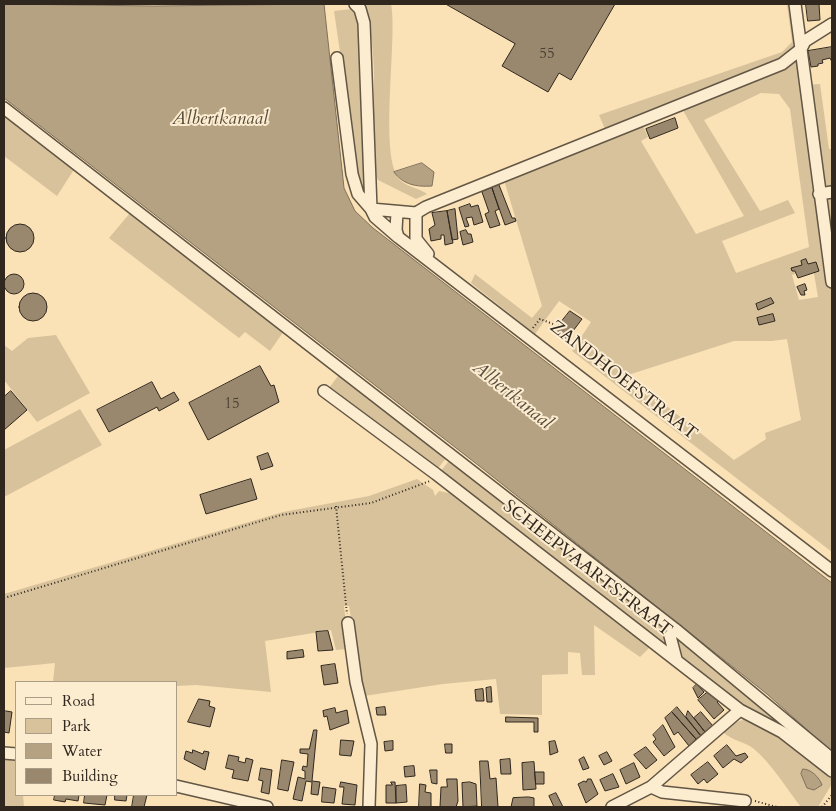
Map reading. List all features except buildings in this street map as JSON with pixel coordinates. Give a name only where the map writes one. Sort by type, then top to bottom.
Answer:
[{"type":"street","points":[[355,4],[360,8],[364,23],[371,209]]},
{"type":"street","points":[[795,4],[832,282]]},
{"type":"street","points":[[371,209],[416,213],[426,207],[782,64],[801,49],[805,41],[832,24]]},
{"type":"street","points":[[337,58],[352,174],[358,194],[375,216],[398,238],[832,571]]},
{"type":"street","points":[[4,108],[675,629],[832,759]]},
{"type":"street","points":[[819,194],[832,192]]},
{"type":"street","points":[[397,212],[396,230],[398,238]]},
{"type":"street","name":"ZANDHOEFSTRAAT","points":[[416,213],[414,233],[419,245],[832,564]]},
{"type":"street","name":"SCHEEPVAARTSTRAAT","points":[[324,391],[436,474],[740,710],[782,732],[832,770]]},
{"type":"street","points":[[348,623],[356,682],[371,744],[369,807]]},
{"type":"street","points":[[675,629],[670,636],[676,659]]},
{"type":"street","points":[[612,807],[635,802],[740,710]]},
{"type":"street","points":[[178,787],[243,805],[267,807]]},
{"type":"street","points":[[651,787],[662,792],[745,801]]},
{"type":"path","points":[[530,332],[540,319],[553,324]]},
{"type":"path","points":[[4,598],[282,515],[371,502],[433,480],[436,474]]},
{"type":"path","points":[[336,506],[348,623]]},
{"type":"path","points":[[822,807],[832,795]]},
{"type":"path","points":[[745,801],[777,807]]},
{"type":"green space","points":[[361,4],[391,4],[390,148],[394,168],[400,180],[427,194],[416,199],[378,180],[376,176],[374,156],[374,65],[368,23]]},
{"type":"green space","points":[[787,4],[793,4],[804,85],[820,84],[829,149],[832,149],[832,552],[572,351],[591,322],[559,301],[535,334],[471,283],[475,274],[532,318],[542,306],[504,180],[643,126],[648,137],[641,141],[696,234],[744,216],[677,100],[605,129],[599,115],[782,52],[792,42]],"holes":[[[761,93],[779,94],[790,109],[809,247],[736,273],[722,241],[795,213],[788,200],[760,211],[704,120]],[[813,268],[818,297],[799,300],[792,275]],[[787,339],[801,420],[765,433],[766,439],[734,460],[628,375],[734,341]]]},
{"type":"green space","points":[[351,9],[356,13],[360,46],[367,189],[364,189],[359,182],[334,11]]},
{"type":"green space","points":[[4,114],[75,168],[57,196],[4,156]]},
{"type":"green space","points":[[130,213],[284,331],[270,351],[245,332],[239,338],[109,238]]},
{"type":"green space","points":[[56,335],[90,393],[37,422],[4,380],[4,345],[12,351],[28,338]]},
{"type":"green space","points":[[341,372],[448,455],[437,470],[329,388]]},
{"type":"green space","points":[[80,409],[102,445],[4,497],[4,450]]},
{"type":"green space","points":[[452,457],[663,623],[667,648],[440,472]]},
{"type":"green space","points":[[417,479],[433,490],[435,496],[439,491],[458,495],[649,648],[640,657],[594,625],[595,675],[582,675],[580,653],[568,652],[568,674],[542,675],[542,715],[500,714],[496,679],[443,684],[364,696],[349,606],[344,606],[346,623],[342,626],[346,649],[336,650],[331,630],[265,641],[271,692],[196,685],[178,686],[178,681],[53,681],[55,663],[4,668],[4,594],[283,512],[369,496]]},
{"type":"green space","points":[[678,639],[832,762],[743,706],[679,657],[676,641]]},
{"type":"green space","points":[[746,719],[774,732],[832,778],[832,784],[818,807],[801,807],[761,755],[750,746],[723,732],[733,723]]},
{"type":"green space","points":[[4,759],[15,761],[15,796],[23,796],[24,807],[4,807]]},
{"type":"water","name":"Albertkanaal","points":[[4,4],[154,6],[324,4],[344,188],[355,211],[373,228],[832,583],[832,752],[767,694],[478,465],[4,98]]},
{"type":"water","points":[[422,163],[434,172],[432,186],[411,184],[402,180],[394,172]]},
{"type":"water","points":[[803,769],[809,770],[814,774],[822,785],[814,790],[807,788],[801,774]]}]
